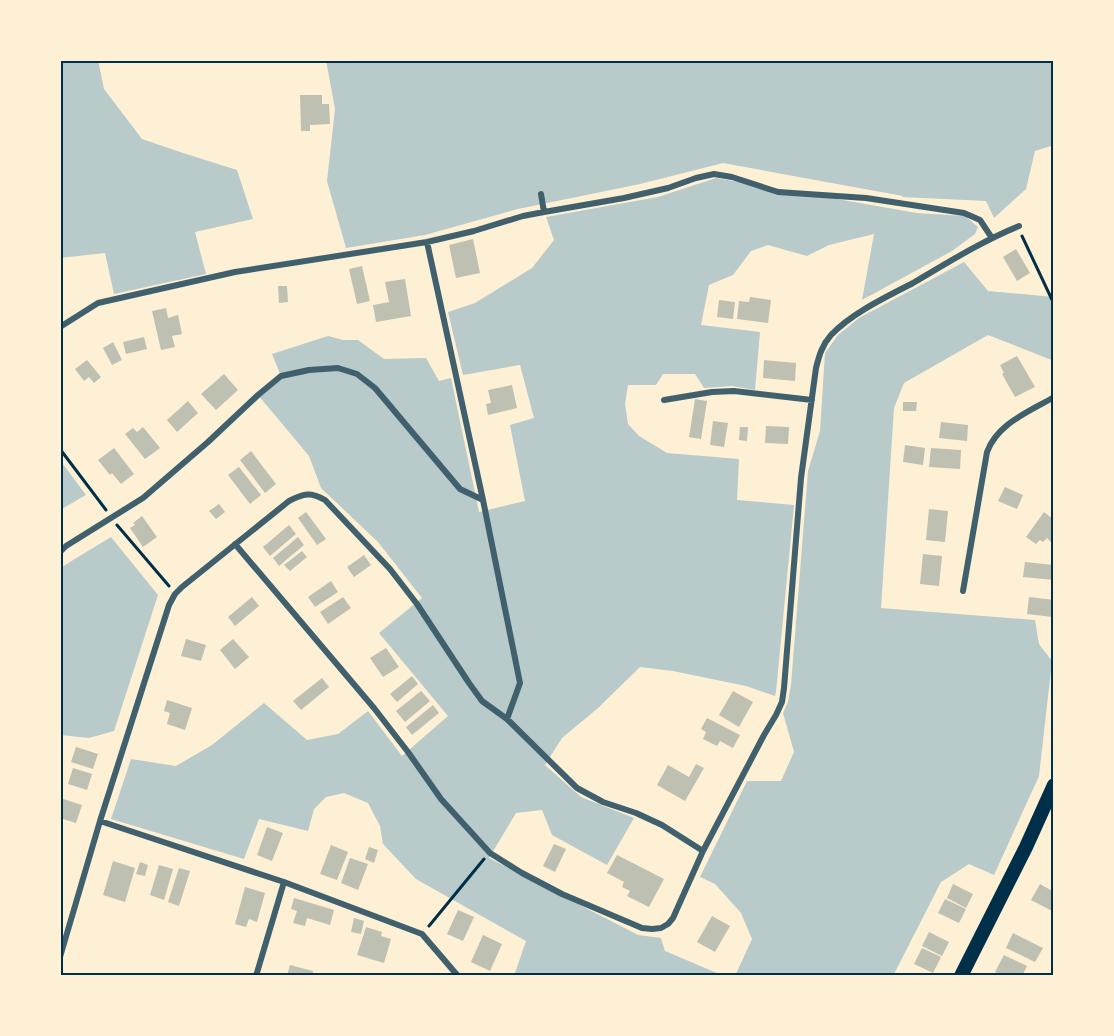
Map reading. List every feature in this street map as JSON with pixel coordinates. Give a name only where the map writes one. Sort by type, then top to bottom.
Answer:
[{"type":"main road","points":[[962,976],[1054,785]]},
{"type":"street","points":[[60,327],[98,303],[235,272],[427,242],[523,216],[624,198],[714,174],[732,177],[778,192],[866,198],[964,213],[980,220],[992,238]]},
{"type":"street","points":[[541,194],[544,212]]},
{"type":"street","points":[[235,544],[374,708],[441,799],[490,853],[522,873],[582,903],[642,928],[661,928],[673,918],[703,851],[782,702],[801,478],[816,368],[824,344],[848,320],[874,304],[992,238],[1018,226]]},
{"type":"street","points":[[427,242],[520,683],[507,719]]},
{"type":"street","points":[[60,552],[143,498],[281,376],[309,370],[338,368],[357,374],[375,388],[460,489],[483,500]]},
{"type":"street","points":[[664,400],[712,392],[734,391],[812,400]]},
{"type":"street","points":[[963,591],[990,444],[1001,429],[1054,397]]},
{"type":"street","points":[[60,957],[100,821],[169,605],[182,587],[300,495],[316,495],[325,500],[390,569],[417,603],[482,700],[507,719],[577,788],[603,802],[662,825],[703,851]]},
{"type":"street","points":[[100,821],[284,882],[422,934],[458,976]]},
{"type":"street","points":[[256,976],[284,882]]},
{"type":"street","points":[[60,924],[69,927]]},
{"type":"path","points":[[1018,226],[1054,304]]},
{"type":"path","points":[[422,934],[490,853]]},
{"type":"shaded area","points":[[60,60],[98,60],[104,89],[142,139],[237,170],[253,219],[195,232],[206,274],[114,294],[105,253],[60,258]]},
{"type":"shaded area","points":[[326,60],[1054,60],[1054,145],[1035,151],[1026,189],[994,218],[986,201],[902,197],[723,163],[640,184],[518,209],[425,235],[346,248],[327,181],[335,109]]},
{"type":"shaded area","points":[[716,178],[917,213],[965,216],[978,227],[975,234],[952,251],[862,300],[874,234],[829,245],[807,256],[768,245],[751,251],[733,275],[709,285],[701,325],[760,332],[755,390],[732,386],[704,388],[695,374],[663,374],[656,385],[628,385],[625,404],[628,424],[639,436],[667,453],[739,459],[737,500],[794,505],[775,696],[746,686],[673,671],[640,667],[598,708],[562,738],[545,765],[581,797],[634,818],[607,865],[552,835],[542,810],[516,813],[489,858],[638,935],[661,938],[665,951],[724,976],[514,976],[526,941],[416,879],[383,844],[380,826],[368,803],[344,793],[326,797],[314,809],[308,831],[259,819],[244,859],[111,819],[131,759],[176,766],[212,745],[264,703],[307,740],[338,734],[368,711],[402,756],[448,716],[379,633],[422,598],[378,542],[321,488],[309,456],[258,395],[281,376],[272,354],[328,336],[343,340],[358,340],[384,359],[426,358],[439,381],[451,378],[479,512],[525,501],[510,425],[534,418],[520,365],[463,375],[448,312],[475,303],[532,268],[554,240],[546,217],[658,197]]},
{"type":"shaded area","points":[[964,262],[988,291],[1054,297],[1054,361],[988,335],[904,383],[894,408],[881,608],[1035,620],[1039,644],[1052,661],[1039,776],[994,875],[969,864],[941,882],[893,976],[735,976],[752,939],[741,913],[715,884],[700,877],[747,781],[781,781],[794,752],[783,713],[791,685],[808,471],[820,431],[825,353],[838,335],[859,318]]},
{"type":"shaded area","points":[[60,460],[86,495],[60,510]]},
{"type":"shaded area","points":[[111,537],[158,595],[114,731],[89,738],[60,735],[60,568]]},
{"type":"building","points":[[300,95],[322,95],[322,104],[329,104],[330,124],[310,125],[310,131],[301,131]]},
{"type":"building","points":[[473,239],[480,273],[456,278],[449,245]]},
{"type":"building","points":[[1016,249],[1030,273],[1017,281],[1003,257]]},
{"type":"building","points":[[362,266],[370,301],[357,304],[349,269]]},
{"type":"building","points":[[405,279],[411,316],[376,322],[373,305],[389,302],[385,282]]},
{"type":"building","points":[[278,286],[287,286],[288,302],[279,303]]},
{"type":"building","points":[[750,297],[771,300],[768,323],[737,319],[739,301],[749,302]]},
{"type":"building","points":[[719,300],[735,302],[733,319],[717,317]]},
{"type":"building","points":[[166,308],[168,318],[178,315],[182,334],[172,336],[175,347],[161,350],[152,311]]},
{"type":"building","points":[[144,337],[147,349],[126,354],[123,342]]},
{"type":"building","points":[[113,342],[122,360],[112,365],[103,348]]},
{"type":"building","points":[[1017,356],[1035,387],[1015,397],[1002,374],[1004,373],[1000,365]]},
{"type":"building","points":[[87,360],[101,377],[94,383],[89,377],[84,381],[75,369]]},
{"type":"building","points":[[764,360],[796,363],[795,381],[763,378]]},
{"type":"building","points":[[224,374],[238,390],[216,410],[201,394]]},
{"type":"building","points":[[512,385],[517,408],[488,415],[486,404],[491,403],[488,390]]},
{"type":"building","points":[[695,399],[707,401],[701,439],[689,437]]},
{"type":"building","points":[[188,401],[198,413],[177,432],[167,420]]},
{"type":"building","points":[[903,402],[917,402],[916,411],[903,411]]},
{"type":"building","points":[[713,421],[728,423],[724,447],[710,445]]},
{"type":"building","points":[[941,422],[968,425],[967,441],[939,438]]},
{"type":"building","points":[[766,426],[789,427],[788,444],[765,443]]},
{"type":"building","points":[[143,427],[160,448],[145,459],[125,434],[133,428],[137,432]]},
{"type":"building","points":[[740,427],[748,427],[747,441],[739,440]]},
{"type":"building","points":[[905,445],[925,448],[923,465],[903,462]]},
{"type":"building","points":[[114,448],[134,474],[121,484],[98,460]]},
{"type":"building","points":[[931,448],[961,450],[960,469],[929,467]]},
{"type":"building","points":[[251,451],[276,484],[265,493],[240,460]]},
{"type":"building","points":[[239,467],[261,495],[250,504],[228,475]]},
{"type":"building","points":[[1005,487],[1023,495],[1017,509],[998,501]]},
{"type":"building","points":[[219,504],[225,512],[216,519],[209,511]]},
{"type":"building","points":[[929,509],[948,511],[945,542],[926,540]]},
{"type":"building","points":[[306,512],[326,539],[317,545],[298,518]]},
{"type":"building","points":[[1044,512],[1054,520],[1054,541],[1052,543],[1047,538],[1036,544],[1026,537]]},
{"type":"building","points":[[142,516],[157,537],[143,547],[130,528]]},
{"type":"building","points":[[289,525],[296,534],[270,556],[263,547]]},
{"type":"building","points":[[298,537],[304,545],[279,566],[273,558]]},
{"type":"building","points":[[302,551],[307,557],[290,571],[284,565]]},
{"type":"building","points":[[923,554],[942,556],[939,586],[920,584]]},
{"type":"building","points":[[364,555],[371,565],[354,577],[347,567]]},
{"type":"building","points":[[1025,562],[1054,565],[1054,580],[1023,577]]},
{"type":"building","points":[[331,581],[338,592],[315,607],[308,597]]},
{"type":"building","points":[[252,597],[259,606],[235,626],[228,617]]},
{"type":"building","points":[[343,597],[351,608],[328,624],[320,612]]},
{"type":"building","points":[[1029,597],[1054,600],[1053,617],[1027,614]]},
{"type":"building","points":[[186,639],[206,645],[201,661],[181,656]]},
{"type":"building","points":[[233,639],[249,657],[235,669],[220,650]]},
{"type":"building","points":[[386,648],[399,667],[383,677],[370,658]]},
{"type":"building","points":[[412,676],[418,684],[397,702],[390,694]]},
{"type":"building","points":[[322,678],[329,687],[301,710],[293,701]]},
{"type":"building","points":[[421,691],[430,701],[405,722],[396,711]]},
{"type":"building","points":[[733,691],[753,702],[739,727],[719,715]]},
{"type":"building","points":[[167,700],[192,708],[185,730],[167,724],[170,713],[164,711]]},
{"type":"building","points":[[433,705],[439,713],[412,735],[406,727]]},
{"type":"building","points":[[707,718],[740,735],[733,748],[720,741],[717,746],[703,739],[706,732],[701,729]]},
{"type":"building","points":[[76,747],[98,754],[93,769],[71,762]]},
{"type":"building","points":[[696,764],[704,768],[685,801],[657,785],[668,765],[689,777]]},
{"type":"building","points":[[73,768],[92,774],[87,790],[68,784]]},
{"type":"building","points":[[60,798],[82,805],[76,823],[60,818]]},
{"type":"building","points":[[267,827],[283,833],[272,861],[257,855]]},
{"type":"building","points":[[554,844],[566,849],[555,872],[543,866]]},
{"type":"building","points":[[331,845],[348,852],[337,880],[320,874]]},
{"type":"building","points":[[369,847],[378,850],[374,863],[365,859]]},
{"type":"building","points":[[617,855],[664,879],[649,907],[627,896],[630,891],[622,887],[624,882],[607,873]]},
{"type":"building","points":[[350,858],[368,864],[358,890],[341,883]]},
{"type":"building","points":[[113,861],[135,868],[125,902],[103,895]]},
{"type":"building","points":[[140,862],[148,865],[145,876],[136,874]]},
{"type":"building","points":[[159,865],[173,869],[164,900],[150,895]]},
{"type":"building","points":[[179,868],[190,871],[179,906],[168,902]]},
{"type":"building","points":[[953,884],[973,894],[966,908],[947,898]]},
{"type":"building","points":[[1040,884],[1054,892],[1054,912],[1031,900]]},
{"type":"building","points":[[245,887],[265,893],[257,922],[249,919],[246,927],[235,924]]},
{"type":"building","points":[[294,898],[334,910],[330,925],[307,918],[305,926],[293,923],[297,911],[291,909]]},
{"type":"building","points":[[945,899],[966,909],[959,923],[938,913]]},
{"type":"building","points":[[458,910],[474,917],[463,941],[447,934]]},
{"type":"building","points":[[712,916],[730,926],[715,952],[697,942]]},
{"type":"building","points":[[354,918],[364,921],[361,934],[351,932]]},
{"type":"building","points":[[366,927],[382,932],[381,936],[391,939],[384,963],[357,955]]},
{"type":"building","points":[[929,932],[949,942],[942,956],[922,946]]},
{"type":"building","points":[[1013,933],[1043,948],[1035,962],[1006,948]]},
{"type":"building","points":[[483,935],[502,944],[490,971],[471,962]]},
{"type":"building","points":[[922,948],[941,957],[933,973],[914,964]]},
{"type":"building","points":[[1004,955],[1027,966],[1022,976],[1003,976],[995,972]]},
{"type":"building","points":[[290,965],[313,971],[312,976],[287,976]]}]
